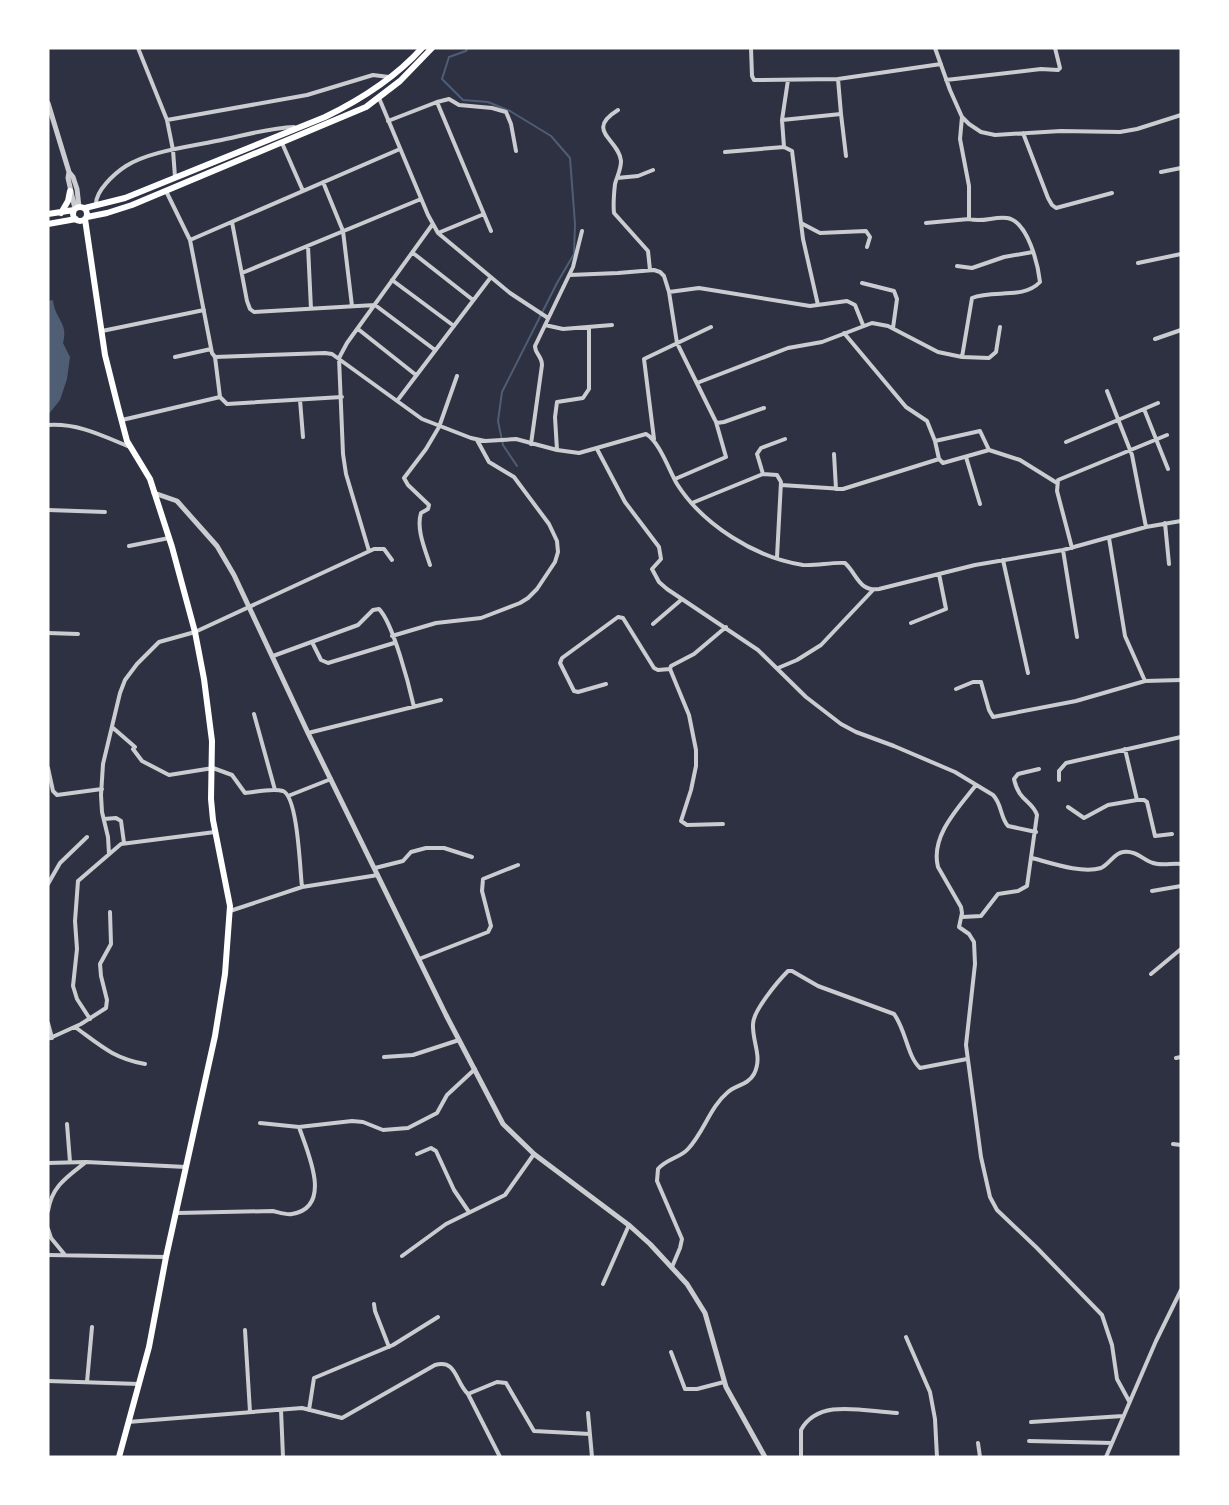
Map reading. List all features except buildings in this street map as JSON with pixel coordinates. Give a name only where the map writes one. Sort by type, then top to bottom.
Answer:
[{"type":"main road","points":[[48,214],[96,206],[125,198],[346,107],[380,86],[422,48]]},
{"type":"main road","points":[[48,224],[76,219],[82,221],[132,205],[366,107],[400,81],[432,48]]},
{"type":"main road","points":[[61,213],[68,201],[70,191]]},
{"type":"main road","points":[[78,209],[87,211],[86,218],[101,331],[121,420],[127,441],[150,479],[195,632],[209,711],[213,768],[211,799],[215,832],[230,912],[221,1006],[178,1213],[166,1257],[149,1347],[119,1457]]},
{"type":"main road","points":[[76,219],[78,209]]},
{"type":"street","points":[[138,48],[167,120],[175,177]]},
{"type":"street","points":[[752,48],[753,79],[838,80],[941,64]]},
{"type":"street","points":[[935,48],[962,117],[981,132],[995,135],[1130,131],[1181,115]]},
{"type":"street","points":[[946,80],[1041,69],[1058,70],[1060,68],[1055,48]]},
{"type":"street","points":[[167,120],[307,94],[373,75],[389,78]]},
{"type":"street","points":[[784,147],[782,120],[788,80]]},
{"type":"street","points":[[838,80],[846,156]]},
{"type":"street","points":[[379,98],[432,225],[438,233],[515,297],[548,318]]},
{"type":"street","points":[[388,121],[449,99],[459,105],[492,108],[506,112],[511,124],[516,151]]},
{"type":"street","points":[[437,102],[491,231]]},
{"type":"street","points":[[48,103],[69,172],[70,191],[78,209]]},
{"type":"street","points":[[618,110],[606,120],[604,129],[605,136],[617,150],[621,159],[614,213],[648,251],[650,270]]},
{"type":"street","points":[[782,120],[841,114]]},
{"type":"street","points":[[962,117],[960,139],[969,186],[969,219]]},
{"type":"street","points":[[96,206],[96,200],[104,187],[128,165],[173,150],[271,129],[300,127]]},
{"type":"street","points":[[1023,133],[1048,198],[1056,208],[1112,193]]},
{"type":"street","points":[[282,143],[303,191]]},
{"type":"street","points":[[725,152],[789,148],[793,156],[800,222],[818,305]]},
{"type":"street","points":[[190,240],[400,149]]},
{"type":"street","points":[[1161,172],[1181,168]]},
{"type":"street","points":[[617,178],[639,176],[653,170]]},
{"type":"street","points":[[69,172],[75,183],[78,209]]},
{"type":"street","points":[[323,182],[343,231],[351,306]]},
{"type":"street","points":[[166,190],[190,240],[220,397],[226,404],[233,405],[342,397]]},
{"type":"street","points":[[242,273],[421,199]]},
{"type":"street","points":[[438,233],[484,214]]},
{"type":"street","points":[[926,223],[969,219],[1014,220],[1026,235],[1033,252],[1040,279],[1039,284],[1013,293],[972,298],[962,357]]},
{"type":"street","points":[[232,222],[247,301],[254,312],[375,305],[435,350]]},
{"type":"street","points":[[800,222],[820,233],[866,231],[870,237],[867,247]]},
{"type":"street","points":[[369,551],[346,474],[342,439],[339,358],[347,343],[432,225]]},
{"type":"street","points":[[531,444],[542,365],[542,359],[536,352],[535,346],[578,255],[582,231]]},
{"type":"street","points":[[308,246],[311,309]]},
{"type":"street","points":[[957,266],[972,268],[1004,257],[1033,252]]},
{"type":"street","points":[[412,253],[473,300]]},
{"type":"street","points":[[1138,263],[1181,254]]},
{"type":"street","points":[[570,274],[657,270],[664,276],[669,292],[677,343],[719,429],[726,457],[675,479]]},
{"type":"street","points":[[397,401],[491,277]]},
{"type":"street","points":[[393,280],[454,326]]},
{"type":"street","points":[[862,283],[894,291],[897,299],[893,328]]},
{"type":"street","points":[[669,292],[699,288],[810,306],[847,300],[853,302],[863,325]]},
{"type":"street","points":[[101,331],[204,310]]},
{"type":"street","points":[[697,383],[788,348],[822,342],[863,325],[877,323],[893,328],[938,352],[982,359],[993,356],[996,352],[1000,327]]},
{"type":"street","points":[[545,325],[563,329],[612,325]]},
{"type":"street","points":[[557,450],[555,417],[557,402],[583,398],[589,389],[589,327]]},
{"type":"street","points":[[711,327],[644,359],[654,439],[675,479],[692,503],[728,536],[751,549],[807,565],[845,563],[859,583],[873,590]]},
{"type":"street","points":[[358,329],[416,375]]},
{"type":"street","points":[[1155,339],[1181,330]]},
{"type":"street","points":[[844,333],[906,407],[927,422],[939,459],[943,463],[989,450],[1020,460],[1057,483]]},
{"type":"street","points":[[175,357],[211,349]]},
{"type":"street","points":[[214,357],[326,353],[339,358],[422,418],[439,427],[476,440],[516,439],[557,450],[579,453],[640,434],[646,434],[654,439]]},
{"type":"street","points":[[430,565],[422,540],[419,519],[421,513],[428,509],[429,505],[408,485],[404,478],[439,427],[457,376]]},
{"type":"street","points":[[1107,390],[1130,450],[1146,527]]},
{"type":"street","points":[[121,420],[220,397]]},
{"type":"street","points":[[300,400],[303,437]]},
{"type":"street","points":[[1065,442],[1158,403]]},
{"type":"street","points":[[715,420],[717,423],[724,422],[764,408]]},
{"type":"street","points":[[1144,408],[1168,468]]},
{"type":"street","points":[[48,425],[71,425],[131,447]]},
{"type":"street","points":[[935,441],[980,431],[989,450]]},
{"type":"street","points":[[1072,548],[1057,491],[1058,480],[1167,435]]},
{"type":"street","points":[[763,474],[757,460],[758,451],[785,439]]},
{"type":"street","points":[[392,636],[436,623],[481,618],[520,603],[537,589],[555,562],[558,552],[557,541],[549,524],[514,477],[489,462],[476,440]]},
{"type":"street","points":[[597,449],[626,502],[661,552],[661,559],[653,566],[659,582],[681,600],[726,627],[758,650],[811,702],[849,729],[955,772],[997,799],[1008,826],[1036,832]]},
{"type":"street","points":[[834,454],[836,489]]},
{"type":"street","points":[[966,458],[980,504]]},
{"type":"street","points":[[781,485],[836,489],[854,487],[939,459]]},
{"type":"street","points":[[692,503],[763,474],[779,476],[781,485],[777,558]]},
{"type":"street","points":[[154,493],[177,501],[217,546],[250,606],[308,733],[459,1040],[503,1124],[534,1154],[629,1225],[672,1267],[695,1295],[705,1313],[724,1382],[765,1457]]},
{"type":"street","points":[[48,510],[105,512]]},
{"type":"street","points":[[777,669],[821,645],[873,590],[1003,560],[1072,548],[1146,527],[1181,521]]},
{"type":"street","points":[[1165,523],[1169,564]]},
{"type":"street","points":[[129,546],[169,538]]},
{"type":"street","points":[[1109,538],[1125,636],[1145,681]]},
{"type":"street","points":[[109,854],[102,789],[103,764],[123,685],[137,664],[159,642],[195,632],[369,551],[382,548],[387,551],[392,560]]},
{"type":"street","points":[[1063,550],[1077,637]]},
{"type":"street","points":[[1003,560],[1028,673]]},
{"type":"street","points":[[910,623],[946,609],[939,574]]},
{"type":"street","points":[[653,624],[681,600]]},
{"type":"street","points":[[273,656],[358,625],[378,608],[392,636],[414,707]]},
{"type":"street","points":[[606,684],[578,693],[574,691],[560,663],[562,658],[618,617],[624,619],[654,668],[658,670],[670,669],[671,666],[694,654],[726,627]]},
{"type":"street","points":[[48,633],[78,634]]},
{"type":"street","points":[[312,642],[321,660],[328,663],[394,643]]},
{"type":"street","points":[[670,669],[689,715],[696,750],[694,774],[681,820],[687,825],[723,824]]},
{"type":"street","points":[[956,688],[973,681],[981,682],[993,717],[1076,701],[1145,681],[1181,680]]},
{"type":"street","points":[[308,733],[441,700]]},
{"type":"street","points":[[254,714],[275,790]]},
{"type":"street","points":[[112,726],[134,748],[142,761],[169,775],[213,768],[234,777],[244,793],[284,791],[288,796],[298,838],[302,887]]},
{"type":"street","points":[[1059,780],[1059,771],[1066,763],[1181,737]]},
{"type":"street","points":[[1125,749],[1137,800]]},
{"type":"street","points":[[48,768],[55,795],[102,789]]},
{"type":"street","points":[[962,916],[981,916],[998,894],[1024,889],[1032,858],[1037,812],[1021,797],[1014,779],[1018,774],[1038,769]]},
{"type":"street","points":[[288,796],[331,779]]},
{"type":"street","points":[[976,785],[942,832],[937,852],[938,867],[960,907],[962,916],[959,927],[973,938],[975,949],[966,1037],[967,1059],[981,1157],[991,1202],[1102,1315],[1112,1345],[1117,1379],[1130,1401]]},
{"type":"street","points":[[1068,807],[1084,818],[1108,806],[1144,800],[1147,802],[1155,836],[1172,834]]},
{"type":"street","points":[[104,819],[116,818],[121,821],[124,843]]},
{"type":"street","points":[[90,1019],[77,999],[73,986],[77,949],[76,889],[78,881],[124,843],[215,832]]},
{"type":"street","points":[[48,884],[60,863],[87,837]]},
{"type":"street","points":[[375,868],[403,861],[411,852],[426,848],[444,848],[472,858]]},
{"type":"street","points":[[1032,858],[1061,866],[1092,869],[1104,866],[1120,853],[1129,852],[1151,863],[1181,864]]},
{"type":"street","points":[[419,959],[488,932],[491,926],[482,882],[487,877],[518,865]]},
{"type":"street","points":[[230,912],[302,887],[378,875]]},
{"type":"street","points":[[1152,891],[1181,886]]},
{"type":"street","points":[[48,1023],[50,1039],[101,1013],[107,1003],[100,964],[111,944],[110,912]]},
{"type":"street","points":[[1151,974],[1181,949]]},
{"type":"street","points":[[672,1267],[682,1239],[657,1181],[658,1169],[663,1163],[686,1151],[727,1092],[748,1082],[753,1076],[758,1061],[753,1028],[754,1017],[788,971],[818,986],[894,1014],[900,1022],[913,1058],[921,1068],[967,1059]]},
{"type":"street","points":[[75,1027],[114,1055],[145,1064]]},
{"type":"street","points":[[384,1057],[413,1055],[459,1040]]},
{"type":"street","points":[[260,1123],[299,1127],[352,1121],[363,1122],[383,1130],[408,1128],[436,1113],[447,1095],[476,1069]]},
{"type":"street","points":[[67,1124],[70,1162]]},
{"type":"street","points":[[178,1213],[273,1211],[288,1214],[302,1209],[311,1202],[315,1181],[299,1127]]},
{"type":"street","points":[[1173,1144],[1181,1145]]},
{"type":"street","points":[[417,1154],[431,1148],[436,1151],[454,1190],[469,1212]]},
{"type":"street","points":[[402,1256],[446,1224],[505,1195],[534,1154]]},
{"type":"street","points":[[48,1163],[86,1162],[187,1167]]},
{"type":"street","points":[[48,1211],[50,1198],[55,1190],[86,1162]]},
{"type":"street","points":[[603,1284],[629,1225]]},
{"type":"street","points":[[48,1229],[51,1238],[66,1255]]},
{"type":"street","points":[[48,1255],[166,1257]]},
{"type":"street","points":[[1107,1457],[1156,1341],[1181,1290]]},
{"type":"street","points":[[375,1304],[375,1311],[389,1347]]},
{"type":"street","points":[[309,1410],[314,1378],[389,1347],[438,1317]]},
{"type":"street","points":[[87,1382],[92,1327]]},
{"type":"street","points":[[245,1330],[250,1412]]},
{"type":"street","points":[[906,1336],[930,1392],[935,1419],[937,1457]]},
{"type":"street","points":[[671,1353],[685,1389],[697,1389],[724,1382]]},
{"type":"street","points":[[128,1422],[302,1408],[342,1418],[443,1362],[450,1365],[468,1394],[500,1457]]},
{"type":"street","points":[[48,1381],[140,1384]]},
{"type":"street","points":[[468,1394],[497,1382],[504,1382],[508,1385],[534,1431],[590,1434]]},
{"type":"street","points":[[801,1457],[801,1430],[807,1421],[822,1411],[840,1409],[897,1413]]},
{"type":"street","points":[[281,1410],[283,1457]]},
{"type":"street","points":[[588,1413],[592,1457]]},
{"type":"street","points":[[1031,1422],[1123,1416]]},
{"type":"street","points":[[1029,1441],[1112,1443]]},
{"type":"street","points":[[978,1443],[980,1457]]},
{"type":"water","points":[[53,300],[63,326],[63,343],[70,357],[67,379],[60,400],[48,415],[48,301]]},
{"type":"waterway","points":[[468,48],[466,51],[449,57],[442,79],[463,100],[488,102],[510,111],[551,136],[570,158],[575,224],[574,254],[502,392],[498,421],[503,445],[517,466]]}]
